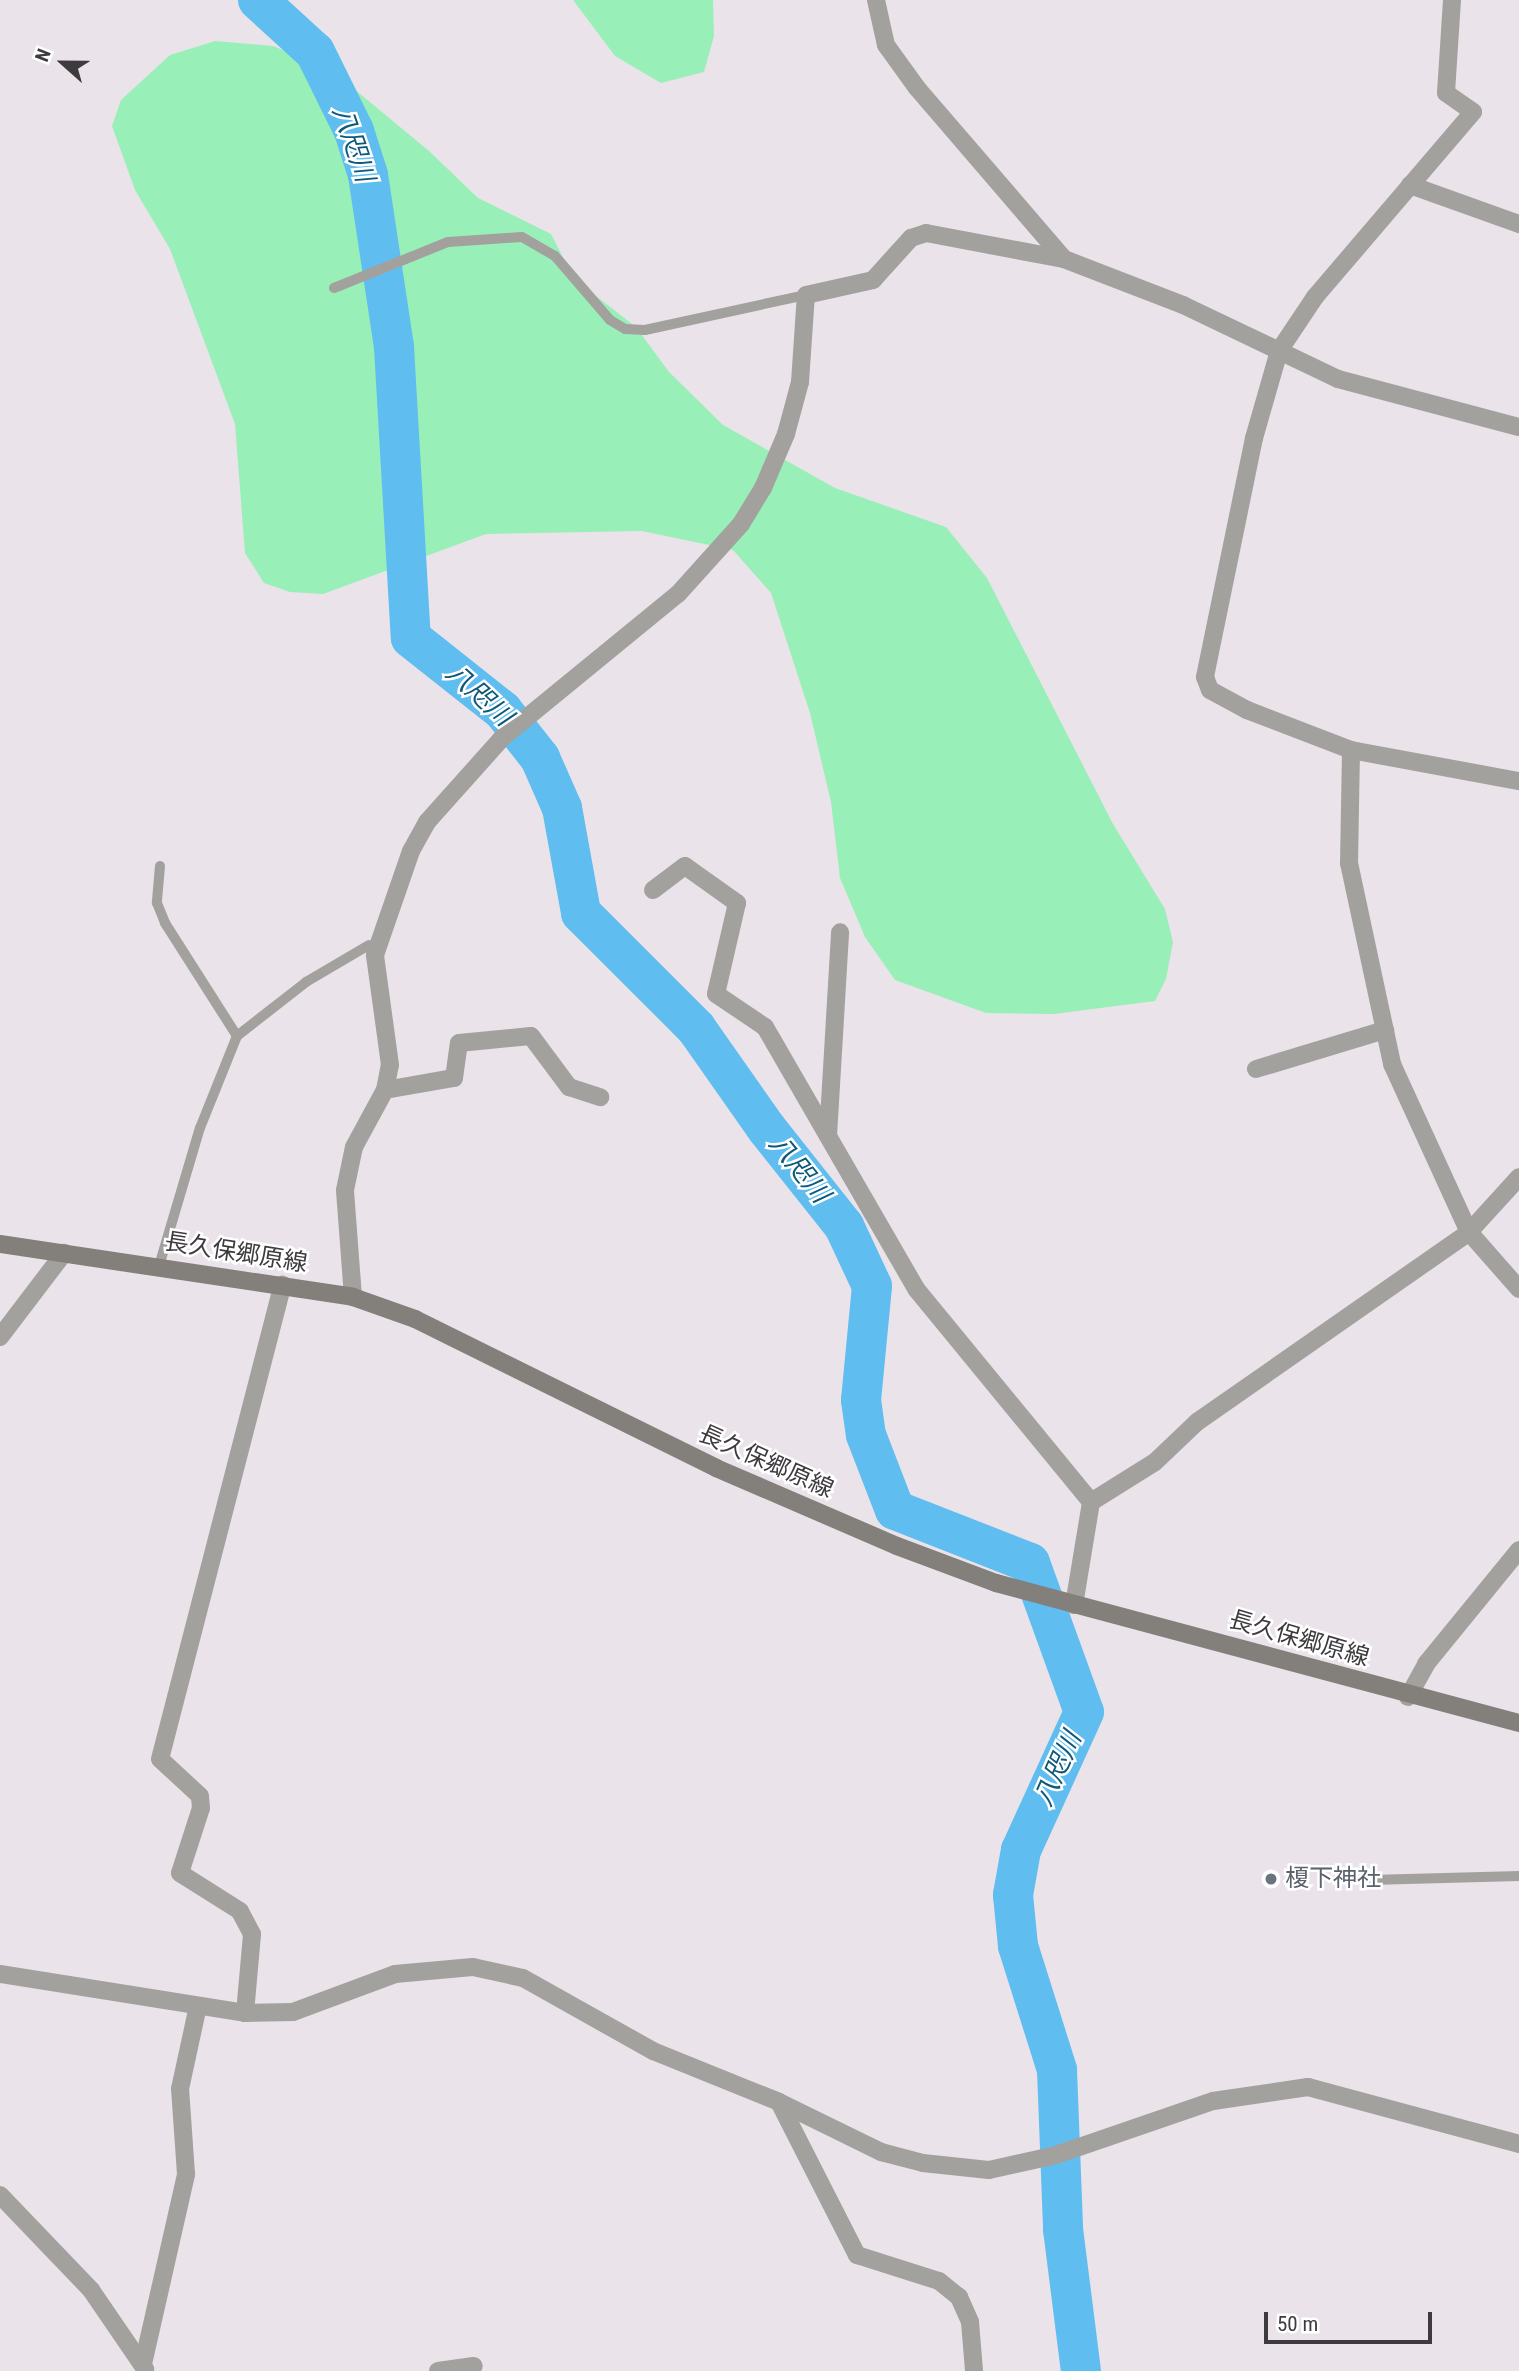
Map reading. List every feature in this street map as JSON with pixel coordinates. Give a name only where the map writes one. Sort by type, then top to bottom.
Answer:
[{"type":"main road","name":"長久保郷原線","points":[[0,1244],[283,1284],[353,1297],[415,1319],[716,1468],[897,1546],[996,1583],[1408,1696],[1519,1723]]},
{"type":"street","points":[[876,0],[886,45],[917,88],[1064,259]]},
{"type":"street","points":[[1452,0],[1446,93],[1473,112],[1315,297],[1279,351],[1254,438],[1205,677],[1210,690],[1247,710],[1351,750],[1519,782]]},
{"type":"street","points":[[1410,185],[1519,223]]},
{"type":"street","points":[[353,1297],[345,1190],[354,1147],[385,1090],[390,1065],[375,955],[393,898],[427,822],[503,737],[678,594],[741,524],[763,488],[786,434],[800,382],[806,295],[873,280],[911,238],[926,233],[1064,259],[1183,305],[1338,379],[1519,427]]},
{"type":"street","points":[[1351,750],[1349,863],[1392,1064],[1469,1232],[1519,1289]]},
{"type":"street","points":[[653,890],[685,866],[737,903],[716,994],[765,1027],[917,1290],[1091,1502],[1074,1605]]},
{"type":"street","points":[[828,1136],[841,932]]},
{"type":"street","points":[[1256,1069],[1385,1030]]},
{"type":"street","points":[[385,1090],[454,1078],[459,1043],[531,1036],[569,1087],[600,1097]]},
{"type":"street","points":[[1091,1502],[1156,1462],[1198,1422],[1469,1232],[1519,1177]]},
{"type":"street","points":[[0,1337],[64,1252]]},
{"type":"street","points":[[245,2013],[252,1934],[240,1911],[180,1873],[201,1808],[200,1796],[160,1759],[283,1284]]},
{"type":"street","points":[[1408,1696],[1426,1664],[1519,1550]]},
{"type":"street","points":[[0,1974],[245,2013],[293,2012],[395,1974],[473,1967],[523,1978],[653,2051],[779,2102],[881,2152],[923,2163],[989,2170],[1056,2155],[1213,2101],[1308,2087],[1519,2144]]},
{"type":"street","points":[[145,2368],[186,2174],[180,2089],[198,2006]]},
{"type":"street","points":[[779,2102],[857,2255],[939,2281],[959,2297],[970,2322],[974,2371]]},
{"type":"street","points":[[0,2194],[91,2290],[145,2368]]},
{"type":"street","points":[[438,2371],[474,2366]]},
{"type":"lane","points":[[334,288],[448,242],[522,237],[555,256],[610,320],[625,329],[645,330],[806,295]]},
{"type":"lane","points":[[160,866],[157,903],[165,923],[237,1036]]},
{"type":"lane","points":[[159,1266],[200,1128],[237,1036],[306,982],[369,945]]},
{"type":"lane","points":[[1370,1880],[1519,1876]]},
{"type":"green space","points":[[573,0],[713,0],[714,36],[704,72],[661,83],[615,56]]},
{"type":"green space","points":[[215,41],[273,46],[330,69],[429,151],[478,198],[551,234],[574,279],[636,327],[669,372],[723,425],[835,488],[946,527],[987,578],[1113,824],[1165,909],[1173,942],[1166,979],[1155,1001],[1054,1014],[986,1013],[895,980],[865,937],[840,878],[831,802],[810,713],[771,593],[733,550],[642,531],[486,534],[323,594],[290,592],[264,583],[245,553],[235,424],[170,249],[135,190],[112,126],[121,100],[170,55]]},
{"type":"waterway","name":"八咫川","points":[[258,0],[315,52],[354,131],[368,175],[394,347],[411,638],[503,711],[540,758],[562,808],[581,913],[696,1028],[767,1129],[844,1226],[872,1286],[861,1400],[866,1435],[895,1510],[1030,1563],[1084,1712],[1021,1850],[1013,1895],[1018,1946],[1057,2070],[1063,2229],[1081,2371]]},
{"type":"place","name":"榎下神社","points":[[1271,1879]]}]
